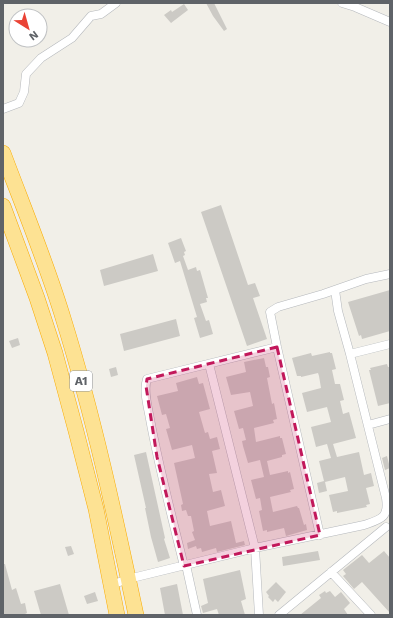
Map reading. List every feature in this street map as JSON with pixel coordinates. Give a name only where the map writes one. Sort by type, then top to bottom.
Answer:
[{"type":"highway","name":"A1","points":[[3,153],[54,292],[72,347],[94,426],[113,505],[136,615]]},
{"type":"highway","name":"A1","points":[[3,206],[6,225],[45,320],[55,353],[96,509],[117,615]]},
{"type":"street","points":[[3,109],[19,103],[24,92],[26,74],[41,58],[72,38],[91,16],[102,14],[116,3]]},
{"type":"street","points":[[342,3],[390,22]]},
{"type":"street","points":[[320,535],[270,312],[278,307],[366,279],[390,274]]},
{"type":"street","points":[[111,585],[128,579],[255,548],[364,525],[381,519],[386,513],[388,494],[338,311],[335,290]]},
{"type":"street","points":[[350,354],[390,344]]},
{"type":"street","points":[[197,615],[157,457],[148,404],[146,382],[149,378],[277,347]]},
{"type":"street","points":[[209,364],[255,548],[259,615]]},
{"type":"street","points":[[368,425],[390,419]]},
{"type":"street","points":[[279,615],[331,572],[388,531],[386,524],[381,519]]},
{"type":"street","points":[[331,572],[371,615]]},
{"type":"highlighted area","points":[[277,347],[320,535],[184,566],[157,457],[146,386],[147,379]]},
{"type":"building","points":[[206,3],[214,3],[227,29],[224,31]]},
{"type":"building","points":[[184,4],[188,10],[171,23],[164,15],[171,10],[172,12]]},
{"type":"building","points":[[221,205],[248,285],[255,283],[260,296],[253,298],[267,339],[247,346],[201,212]]},
{"type":"building","points":[[181,238],[186,251],[184,252],[185,255],[183,256],[188,270],[196,267],[197,271],[200,270],[208,298],[206,298],[207,302],[200,304],[206,321],[209,320],[213,334],[200,338],[194,318],[197,317],[180,261],[175,263],[168,243]]},
{"type":"building","points":[[153,254],[158,271],[104,286],[100,270]]},
{"type":"building","points":[[390,290],[390,331],[362,339],[361,335],[359,336],[348,302]]},
{"type":"building","points":[[176,319],[180,336],[124,351],[120,334]]},
{"type":"building","points":[[18,338],[20,345],[12,348],[9,341]]},
{"type":"building","points":[[330,352],[332,353],[336,369],[332,370],[335,384],[340,384],[344,400],[340,401],[343,414],[349,412],[356,438],[333,444],[337,457],[359,452],[364,475],[371,473],[374,486],[366,488],[370,504],[366,505],[367,507],[337,513],[337,511],[333,512],[329,495],[348,491],[345,477],[325,482],[327,491],[319,493],[317,483],[324,481],[319,461],[331,458],[327,444],[316,447],[311,427],[331,422],[327,407],[307,412],[302,393],[321,388],[319,376],[318,373],[301,377],[297,376],[292,358],[311,353],[312,356]]},
{"type":"building","points":[[264,358],[266,367],[268,367],[270,377],[267,378],[272,404],[274,403],[277,419],[273,420],[274,423],[254,428],[256,442],[280,436],[280,438],[282,438],[286,454],[282,455],[282,457],[267,461],[270,475],[288,471],[288,473],[290,472],[294,489],[290,490],[291,492],[270,497],[273,512],[297,506],[304,525],[306,524],[307,530],[286,536],[284,528],[267,532],[267,530],[263,531],[259,511],[262,510],[260,498],[256,499],[251,480],[264,477],[260,460],[248,463],[242,441],[246,440],[243,428],[239,429],[234,411],[253,406],[250,392],[231,395],[226,377],[246,372],[244,362]]},
{"type":"building","points":[[387,364],[388,367],[390,367],[390,403],[378,406],[369,370],[371,370],[370,368]]},
{"type":"building","points":[[116,367],[118,375],[111,377],[109,369]]},
{"type":"building","points":[[197,377],[199,384],[203,383],[210,409],[199,412],[205,433],[208,432],[210,439],[217,437],[220,449],[212,451],[217,473],[209,474],[213,492],[221,490],[225,506],[207,511],[210,526],[231,521],[236,543],[244,541],[245,545],[217,552],[216,548],[202,552],[201,548],[197,549],[196,546],[188,549],[187,543],[195,540],[192,532],[194,531],[191,516],[188,516],[186,510],[182,511],[181,505],[183,504],[174,463],[195,458],[192,445],[172,450],[166,429],[170,428],[166,414],[162,415],[157,396],[178,391],[176,383]]},
{"type":"building","points":[[146,452],[164,539],[170,558],[158,562],[151,537],[134,455]]},
{"type":"building","points":[[387,456],[390,468],[385,470],[382,458]]},
{"type":"building","points":[[71,546],[74,554],[68,556],[65,547]]},
{"type":"building","points":[[318,551],[320,560],[283,566],[282,557]]},
{"type":"building","points":[[384,551],[390,558],[390,613],[362,582],[354,589],[343,576],[346,574],[343,570],[362,555],[369,563]]},
{"type":"building","points":[[3,564],[5,564],[12,590],[16,588],[21,604],[25,603],[27,613],[23,615],[3,615]]},
{"type":"building","points":[[240,570],[246,599],[241,601],[245,615],[219,615],[217,609],[203,613],[201,606],[208,603],[203,579]]},
{"type":"building","points":[[276,582],[286,592],[278,602],[275,599],[273,602],[268,597],[269,596],[266,592]]},
{"type":"building","points":[[60,584],[69,615],[41,615],[34,591]]},
{"type":"building","points":[[177,584],[183,615],[165,615],[160,588]]},
{"type":"building","points":[[325,591],[326,593],[330,591],[335,597],[341,592],[350,603],[344,609],[348,615],[300,615],[321,598],[319,595]]},
{"type":"building","points":[[95,592],[98,601],[87,604],[84,596]]}]
